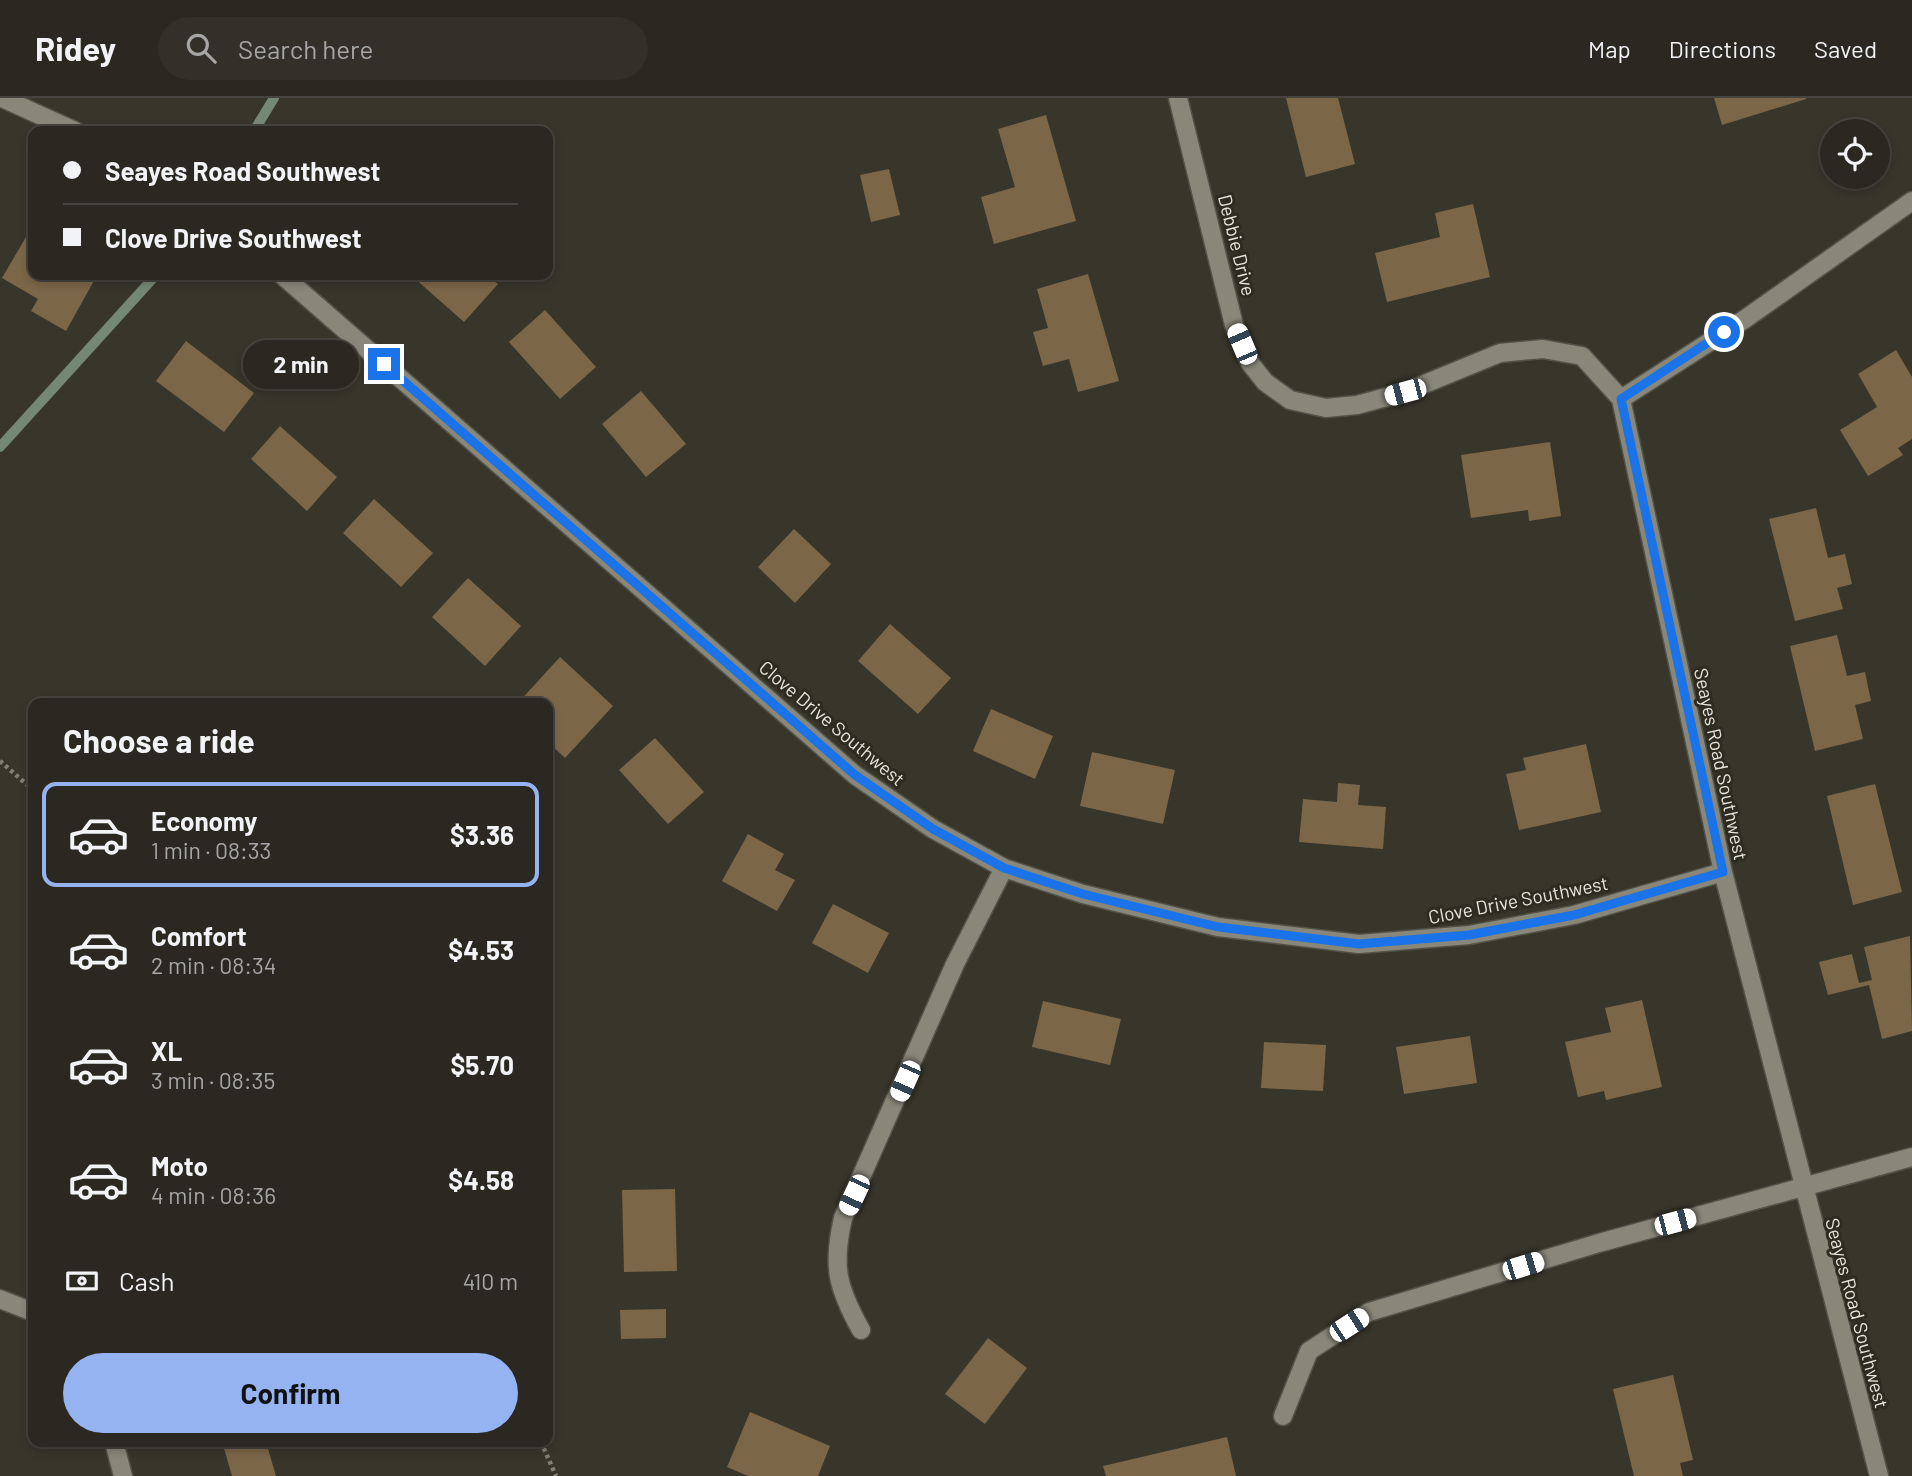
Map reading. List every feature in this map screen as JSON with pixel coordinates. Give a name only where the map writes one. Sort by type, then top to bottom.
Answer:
[{"type":"street","points":[[2,98],[64,126]]},
{"type":"street","name":"Debbie Drive","points":[[1178,98],[1234,326],[1250,363],[1265,383],[1290,400],[1326,408],[1357,405],[1405,392],[1500,353],[1543,349],[1582,356],[1621,399]]},
{"type":"street","points":[[1621,399],[1745,319],[1912,201]]},
{"type":"street","name":"Clove Drive Southwest","points":[[288,280],[855,775],[933,829],[1004,868],[1083,894],[1218,927],[1359,944],[1469,935],[1561,917],[1723,872]]},
{"type":"street","name":"Seayes Road Southwest","points":[[1621,399],[1723,872],[1802,1187],[1879,1476]]},
{"type":"street","points":[[861,1330],[843,1297],[835,1253],[843,1218],[955,964],[1004,868]]},
{"type":"street","points":[[1283,1416],[1309,1351],[1369,1312],[1600,1243],[1912,1157]]},
{"type":"street","points":[[0,1299],[28,1310]]},
{"type":"street","points":[[115,1447],[123,1476]]},
{"type":"path","points":[[0,761],[28,786]]},
{"type":"path","points":[[543,1447],[556,1476]]},
{"type":"building","points":[[1286,98],[1338,98],[1355,164],[1306,177]]},
{"type":"building","points":[[1714,98],[1806,98],[1806,99],[1722,125]]},
{"type":"building","points":[[1046,115],[1076,221],[994,244],[981,197],[1015,187],[998,129]]},
{"type":"building","points":[[889,169],[900,215],[871,222],[860,175]]},
{"type":"building","points":[[1473,204],[1490,277],[1387,302],[1375,253],[1440,237],[1435,213]]},
{"type":"building","points":[[26,237],[28,280],[94,280],[66,331],[31,311],[38,299],[2,278]]},
{"type":"building","points":[[1088,274],[1119,381],[1078,392],[1069,359],[1043,366],[1033,332],[1048,328],[1037,289]]},
{"type":"building","points":[[416,280],[493,280],[498,284],[464,322]]},
{"type":"building","points":[[545,310],[596,367],[560,399],[509,342]]},
{"type":"building","points":[[186,341],[254,393],[224,432],[156,381]]},
{"type":"building","points":[[1896,350],[1912,377],[1912,439],[1898,448],[1903,455],[1868,476],[1840,430],[1877,407],[1858,374]]},
{"type":"building","points":[[641,391],[686,444],[646,477],[602,424]]},
{"type":"building","points":[[280,426],[337,477],[307,511],[251,459]]},
{"type":"building","points":[[1550,442],[1561,516],[1529,521],[1528,510],[1471,518],[1461,455]]},
{"type":"building","points":[[374,499],[433,553],[401,587],[343,533]]},
{"type":"building","points":[[1816,508],[1828,558],[1845,554],[1852,584],[1837,588],[1843,609],[1795,621],[1769,519]]},
{"type":"building","points":[[794,529],[831,564],[795,603],[758,567]]},
{"type":"building","points":[[468,578],[521,626],[485,666],[432,617]]},
{"type":"building","points":[[890,624],[951,678],[918,714],[858,661]]},
{"type":"building","points":[[1837,635],[1847,676],[1865,672],[1871,701],[1855,705],[1863,739],[1815,751],[1790,646]]},
{"type":"building","points":[[560,657],[613,706],[565,758],[553,747],[553,698],[522,698]]},
{"type":"building","points":[[991,709],[1053,736],[1035,779],[973,751]]},
{"type":"building","points":[[655,738],[704,792],[668,824],[619,770]]},
{"type":"building","points":[[1586,744],[1601,812],[1519,830],[1506,774],[1526,770],[1523,758]]},
{"type":"building","points":[[1092,752],[1175,770],[1163,824],[1080,806]]},
{"type":"building","points":[[1338,783],[1360,785],[1358,805],[1386,807],[1383,849],[1299,842],[1303,799],[1337,802]]},
{"type":"building","points":[[1875,784],[1902,892],[1853,905],[1827,796]]},
{"type":"building","points":[[748,834],[784,854],[775,870],[795,880],[777,911],[722,881]]},
{"type":"building","points":[[833,904],[889,933],[868,973],[812,943]]},
{"type":"building","points":[[1910,936],[1912,1031],[1882,1039],[1869,985],[1828,995],[1819,962],[1852,954],[1859,983],[1872,980],[1864,947]]},
{"type":"building","points":[[1642,1000],[1662,1087],[1606,1100],[1604,1091],[1578,1097],[1565,1042],[1611,1032],[1605,1008]]},
{"type":"building","points":[[1043,1001],[1121,1019],[1110,1065],[1032,1047]]},
{"type":"building","points":[[1470,1036],[1477,1083],[1404,1094],[1396,1047]]},
{"type":"building","points":[[1264,1042],[1326,1045],[1323,1091],[1261,1088]]},
{"type":"building","points":[[675,1189],[677,1271],[624,1272],[622,1190]]},
{"type":"building","points":[[666,1309],[666,1338],[621,1339],[620,1310]]},
{"type":"building","points":[[988,1338],[1027,1368],[985,1424],[945,1394]]},
{"type":"building","points":[[1673,1375],[1693,1460],[1680,1463],[1683,1476],[1634,1476],[1613,1389]]},
{"type":"building","points":[[750,1412],[830,1446],[818,1476],[748,1476],[727,1467]]},
{"type":"building","points":[[1227,1437],[1236,1476],[1106,1476],[1103,1466]]},
{"type":"building","points":[[224,1447],[267,1447],[276,1476],[232,1476]]},
{"type":"waterway","points":[[257,126],[274,98]]},
{"type":"waterway","points":[[0,447],[151,280]]},
{"type":"route","points":[[384,364],[855,775],[933,829],[985,860],[1083,894],[1146,911],[1218,927],[1359,944],[1469,935],[1574,915],[1723,872],[1621,399],[1724,332]]}]
